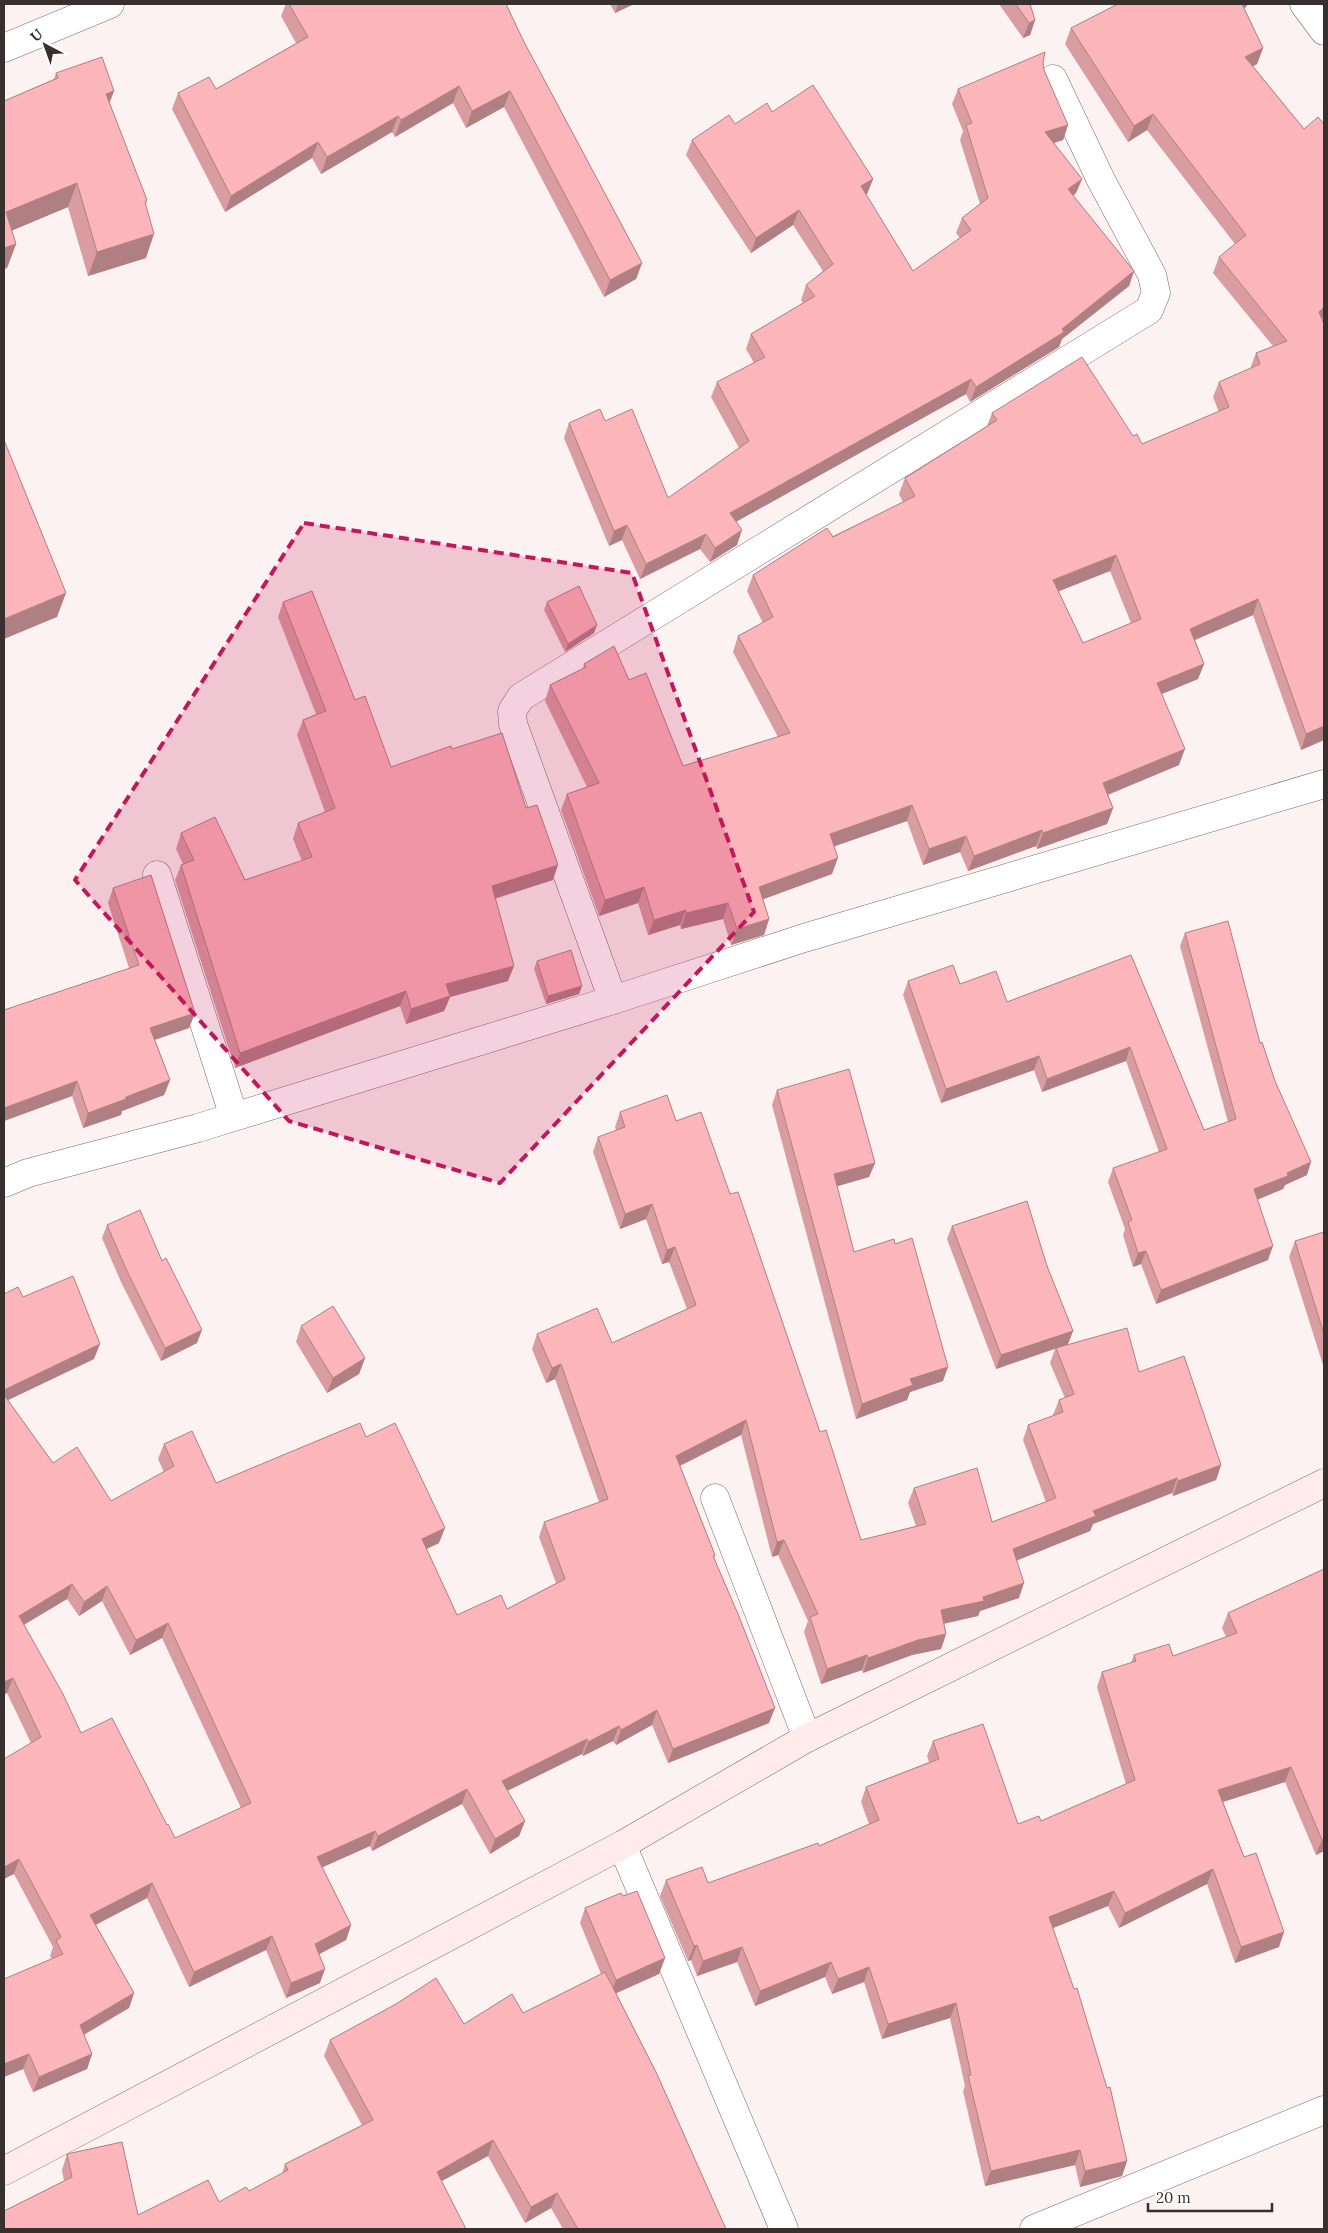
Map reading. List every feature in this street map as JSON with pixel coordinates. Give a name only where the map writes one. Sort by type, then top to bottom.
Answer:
[{"type":"street","points":[[4,48],[110,4]]},
{"type":"street","points":[[1304,4],[1324,31]]},
{"type":"street","points":[[613,1000],[513,724],[512,711],[521,697],[1149,310],[1156,293],[1152,275],[1101,180],[1053,79]]},
{"type":"street","points":[[4,1183],[28,1174],[234,1117],[613,1000],[804,938],[1324,784]]},
{"type":"street","points":[[157,875],[234,1117]]},
{"type":"street","points":[[4,2171],[622,1844],[806,1738],[1324,1483]]},
{"type":"street","points":[[715,1498],[806,1738]]},
{"type":"street","points":[[622,1844],[784,2229]]},
{"type":"street","points":[[1034,2229],[1324,2110]]},
{"type":"highlighted area","points":[[304,523],[632,573],[754,912],[500,1183],[289,1121],[75,880]]},
{"type":"building","points":[[289,4],[506,4],[523,40],[642,263],[610,280],[510,91],[472,111],[459,86],[401,120],[398,116],[327,157],[318,142],[231,196],[178,93],[209,77],[216,89],[308,37]]},
{"type":"building","points":[[1016,4],[1030,4],[1035,20],[1029,23]]},
{"type":"building","points":[[1118,4],[1242,4],[1263,48],[1245,57],[1304,129],[1318,117],[1324,124],[1324,307],[1319,312],[1324,324],[1324,726],[1306,734],[1258,599],[1190,629],[1204,664],[1157,683],[1185,749],[1103,783],[1113,808],[1043,833],[1042,830],[974,856],[966,836],[929,849],[912,805],[830,834],[838,858],[759,887],[769,919],[737,929],[728,903],[686,913],[686,910],[654,920],[644,887],[605,900],[567,794],[599,783],[550,685],[586,667],[584,664],[614,646],[629,680],[646,673],[683,766],[790,733],[738,636],[773,617],[753,575],[827,528],[833,537],[915,496],[905,478],[997,420],[992,413],[1082,357],[1133,436],[1137,434],[1142,444],[1229,407],[1219,382],[1260,364],[1256,353],[1287,341],[1219,257],[1246,235],[1153,114],[1134,126],[1071,28]],"holes":[[[1116,555],[1141,619],[1083,643],[1053,580]]]},
{"type":"building","points":[[1045,52],[1044,70],[1068,125],[1045,132],[1082,179],[1068,189],[1134,271],[1062,329],[1064,332],[976,387],[971,379],[730,513],[742,530],[715,548],[706,534],[646,564],[627,525],[614,531],[569,423],[600,409],[605,421],[632,409],[668,498],[749,441],[717,382],[765,357],[751,334],[815,296],[806,285],[833,264],[799,210],[756,238],[692,140],[729,115],[735,124],[767,103],[772,112],[813,85],[873,179],[861,186],[913,271],[971,230],[962,218],[988,198],[966,125],[972,123],[958,89]]},
{"type":"building","points":[[102,57],[114,91],[106,94],[147,200],[145,202],[154,234],[97,252],[77,183],[6,212],[16,244],[4,248],[4,101],[58,78],[56,73]]},
{"type":"building","points":[[4,440],[66,593],[4,619]]},
{"type":"building","points":[[579,586],[597,625],[568,644],[547,602]]},
{"type":"building","points":[[312,591],[355,700],[365,696],[391,767],[451,746],[452,749],[502,733],[526,808],[537,805],[558,865],[492,886],[514,966],[446,984],[450,996],[411,1009],[406,991],[240,1053],[181,865],[194,860],[181,833],[215,817],[245,880],[312,857],[298,823],[335,808],[303,720],[326,711],[283,602]]},
{"type":"building","points":[[151,875],[195,1013],[150,1028],[170,1080],[88,1113],[77,1081],[4,1108],[4,1010],[139,965],[113,888]]},
{"type":"building","points":[[1228,921],[1260,1043],[1262,1042],[1275,1081],[1311,1162],[1287,1173],[1288,1176],[1254,1189],[1273,1246],[1161,1290],[1146,1251],[1138,1253],[1128,1222],[1132,1220],[1113,1168],[1167,1149],[1130,1047],[1047,1079],[1039,1056],[946,1089],[908,981],[953,965],[960,984],[996,971],[1007,1002],[1131,955],[1204,1130],[1236,1119],[1185,933]]},
{"type":"building","points":[[571,950],[582,986],[548,996],[537,961]]},
{"type":"building","points":[[849,1069],[875,1163],[834,1174],[854,1252],[894,1239],[895,1244],[912,1238],[948,1367],[910,1379],[913,1385],[862,1404],[777,1090]]},
{"type":"building","points":[[667,1095],[676,1121],[701,1112],[730,1194],[738,1192],[820,1432],[826,1430],[861,1540],[926,1524],[914,1488],[977,1468],[992,1522],[1056,1498],[1028,1425],[1063,1412],[1059,1400],[1074,1394],[1056,1348],[1127,1328],[1139,1372],[1184,1356],[1221,1465],[1178,1481],[1177,1478],[1093,1511],[1096,1516],[1013,1549],[1024,1583],[983,1597],[984,1601],[941,1610],[946,1634],[918,1640],[868,1658],[867,1655],[827,1669],[810,1617],[818,1614],[784,1540],[777,1542],[746,1420],[676,1456],[715,1555],[713,1556],[775,1708],[673,1749],[657,1710],[621,1730],[619,1726],[588,1742],[587,1739],[502,1781],[525,1821],[495,1839],[467,1789],[378,1836],[375,1831],[317,1857],[351,1925],[315,1944],[325,1969],[291,1983],[272,1936],[194,1972],[152,1883],[90,1915],[134,1993],[80,2025],[92,2054],[39,2077],[29,2054],[4,2064],[4,1979],[63,1954],[56,1941],[61,1937],[19,1859],[4,1867],[4,1759],[41,1737],[13,1678],[4,1682],[4,1395],[53,1463],[77,1447],[111,1501],[174,1466],[164,1444],[192,1431],[216,1483],[360,1423],[366,1437],[395,1423],[445,1528],[422,1539],[457,1615],[501,1595],[507,1609],[565,1579],[544,1522],[608,1499],[561,1364],[552,1368],[537,1334],[597,1308],[612,1343],[696,1305],[675,1247],[667,1250],[652,1204],[625,1214],[598,1137],[625,1127],[620,1112]],"holes":[[[72,1584],[84,1602],[107,1586],[136,1640],[168,1623],[251,1803],[175,1838],[112,1718],[81,1733],[63,1694],[19,1616]]]},
{"type":"building","points":[[1027,1201],[1047,1266],[1073,1331],[1001,1355],[952,1226]]},
{"type":"building","points":[[140,1210],[162,1261],[166,1258],[202,1330],[165,1348],[126,1269],[107,1225]]},
{"type":"building","points":[[1324,1232],[1324,1334],[1295,1241]]},
{"type":"building","points":[[73,1276],[100,1344],[4,1390],[4,1294],[18,1287],[23,1297]]},
{"type":"building","points":[[333,1306],[365,1358],[333,1378],[301,1326]]},
{"type":"building","points":[[1324,1569],[1324,1839],[1322,1840],[1291,1767],[1218,1790],[1244,1857],[1256,1853],[1284,1932],[1241,1947],[1213,1869],[1125,1913],[1114,1891],[1049,1917],[1074,1989],[1077,1988],[1107,2088],[1110,2087],[1127,2161],[1085,2171],[1080,2150],[991,2171],[968,2075],[971,2075],[956,2003],[888,2024],[869,1967],[838,1979],[831,1962],[760,1991],[742,1947],[703,1961],[697,1945],[694,1946],[666,1880],[702,1867],[708,1883],[818,1843],[819,1846],[879,1820],[866,1787],[939,1759],[933,1741],[983,1724],[1018,1824],[1039,1816],[1041,1821],[1135,1780],[1102,1672],[1136,1661],[1134,1655],[1169,1644],[1173,1656],[1237,1633],[1228,1613]]},
{"type":"building","points":[[637,1891],[665,1958],[616,1980],[585,1908],[621,1893],[623,1896]]},
{"type":"building","points":[[605,1972],[656,2072],[726,2229],[578,2229],[557,2193],[531,2207],[493,2140],[437,2172],[466,2229],[4,2229],[4,2211],[72,2177],[67,2154],[122,2142],[138,2215],[208,2180],[219,2202],[246,2187],[249,2191],[288,2170],[285,2164],[373,2120],[330,2040],[396,2004],[436,1978],[464,2024],[512,1994],[523,2013]]}]
